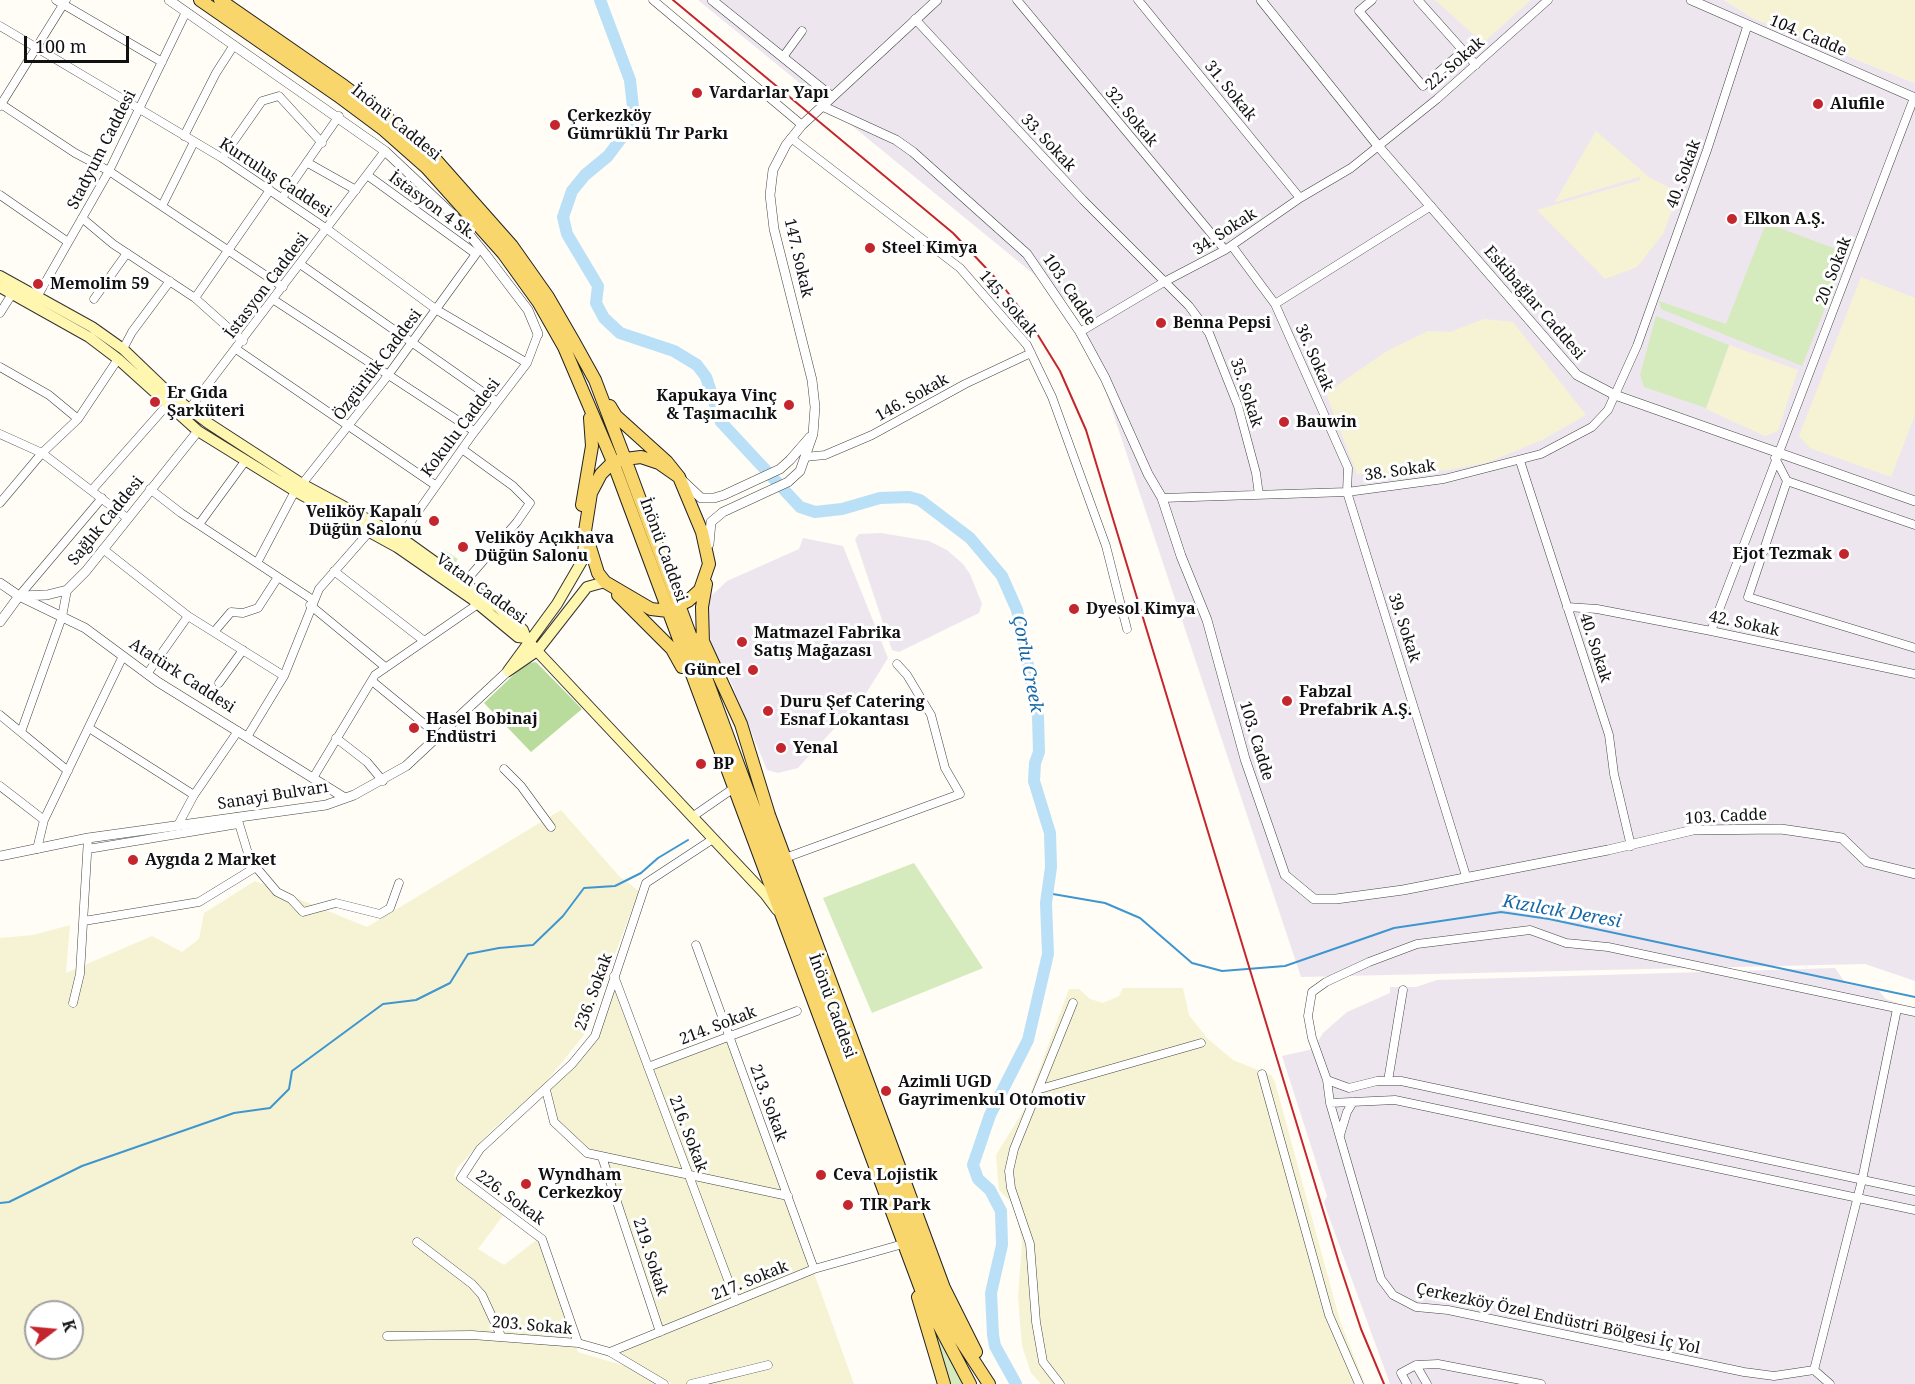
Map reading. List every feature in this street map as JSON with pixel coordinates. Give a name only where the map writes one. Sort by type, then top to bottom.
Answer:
[{"type":"main road","name":"İnönü Caddesi","points":[[200,0],[337,95],[384,130],[427,168],[467,210],[509,262],[544,312],[583,385],[619,461],[720,735],[734,788],[903,1244]]},
{"type":"main road","points":[[220,0],[344,86],[391,121],[435,159],[512,246],[548,297],[616,416],[667,462],[679,477],[702,532],[709,564],[702,607],[701,637],[720,735]]},
{"type":"main road","name":"Vatan Caddesi","points":[[0,276],[92,327],[171,395],[298,488],[397,547],[478,604],[518,637],[527,640]]},
{"type":"main road","name":"Vatan Caddesi","points":[[0,287],[121,354],[194,428],[298,488],[400,537],[464,583],[523,630],[527,640],[765,894],[781,916]]},
{"type":"main road","points":[[595,380],[619,461]]},
{"type":"main road","points":[[583,385],[592,432],[581,511],[598,573],[604,582],[672,649],[720,735],[933,1291],[948,1321],[989,1384]]},
{"type":"main road","points":[[194,412],[194,428]]},
{"type":"main road","points":[[508,671],[527,640],[557,604],[582,561],[591,493],[601,474],[619,461],[641,457],[659,462],[679,477]]},
{"type":"main road","points":[[508,671],[537,651],[587,587],[604,582],[651,609],[673,609],[700,590],[709,564]]},
{"type":"main road","points":[[701,637],[741,724],[785,858],[944,1288],[995,1384]]},
{"type":"main road","points":[[903,1244],[944,1384]]},
{"type":"main road","points":[[903,1244],[923,1296],[970,1384]]},
{"type":"street","points":[[169,0],[339,116],[385,151],[466,231],[528,310],[538,334]]},
{"type":"street","points":[[653,0],[802,125]]},
{"type":"street","points":[[712,0],[831,96]]},
{"type":"street","name":"147. Sokak","points":[[709,564],[711,522],[723,512],[788,482],[800,471],[813,434],[815,407],[812,380],[783,271],[770,195],[773,170],[790,138],[802,125],[937,0]]},
{"type":"street","name":"32. Sokak","points":[[1017,0],[1228,248]]},
{"type":"street","name":"31. Sokak","points":[[1138,0],[1300,198]]},
{"type":"street","name":"Eskibağlar Caddesi","points":[[1261,0],[1379,147],[1577,375],[1615,395],[1777,456],[1915,501]]},
{"type":"street","points":[[1372,0],[1359,11],[1423,86],[1463,51]]},
{"type":"street","points":[[1418,0],[1476,65]]},
{"type":"street","name":"22. Sokak","points":[[1379,147],[1548,0]]},
{"type":"street","name":"104. Cadde","points":[[1691,0],[1747,27],[1914,98]]},
{"type":"street","points":[[162,62],[62,1],[37,48],[1,105],[75,153],[108,171],[284,287]]},
{"type":"street","name":"Stadyum Caddesi","points":[[37,297],[108,171],[186,12]]},
{"type":"street","name":"33. Sokak","points":[[915,20],[1164,282]]},
{"type":"street","name":"Kurtuluş Caddesi","points":[[0,26],[222,158],[327,228],[436,310],[527,363]]},
{"type":"street","name":"40. Sokak","points":[[1615,395],[1637,346],[1707,150],[1747,27]]},
{"type":"street","points":[[783,57],[802,31]]},
{"type":"street","points":[[184,136],[216,73],[234,45]]},
{"type":"street","points":[[222,158],[262,101],[279,96],[322,143]]},
{"type":"street","name":"20. Sokak","points":[[1711,631],[1914,98]]},
{"type":"street","name":"103. Cadde","points":[[822,106],[896,140],[947,182],[1027,254],[1080,332],[1105,378],[1148,474],[1162,498],[1181,556],[1207,620],[1245,759],[1285,875],[1314,899],[1336,899],[1403,890],[1466,876],[1631,846],[1693,830],[1781,829],[1842,838],[1867,862],[1915,874]]},
{"type":"street","points":[[282,198],[339,116]]},
{"type":"street","name":"145. Sokak","points":[[790,138],[960,268],[1027,345],[1052,397],[1106,546],[1127,629]]},
{"type":"street","points":[[162,206],[194,142]]},
{"type":"street","name":"34. Sokak","points":[[1080,332],[1164,282],[1228,248],[1379,147]]},
{"type":"street","name":"İstasyon Caddesi","points":[[194,412],[236,349],[385,151]]},
{"type":"street","points":[[308,163],[356,189]]},
{"type":"street","name":"İstasyon 4 Sk.","points":[[367,175],[476,254],[474,260]]},
{"type":"street","points":[[195,298],[270,190]]},
{"type":"street","points":[[0,195],[68,242]]},
{"type":"street","points":[[1275,304],[1431,206]]},
{"type":"street","points":[[82,218],[127,253],[195,298],[243,341]]},
{"type":"street","name":"36. Sokak","points":[[1228,248],[1275,304],[1348,468],[1347,492]]},
{"type":"street","points":[[94,299],[127,253]]},
{"type":"street","name":"Özgürlük Caddesi","points":[[257,563],[298,488],[389,375],[474,260]]},
{"type":"street","points":[[300,264],[411,344],[497,402]]},
{"type":"street","points":[[0,503],[42,453],[78,419],[121,354],[132,332],[170,281]]},
{"type":"street","name":"35. Sokak","points":[[1164,282],[1189,306],[1209,333],[1219,354],[1238,406],[1256,473],[1259,495]]},
{"type":"street","points":[[0,313],[12,294]]},
{"type":"street","points":[[274,300],[474,431]]},
{"type":"street","name":"Kokulu Caddesi","points":[[400,537],[474,431],[527,363],[538,334]]},
{"type":"street","points":[[236,349],[435,485]]},
{"type":"street","name":"146. Sokak","points":[[805,457],[825,455],[872,435],[965,384],[1031,353]]},
{"type":"street","points":[[0,367],[49,395],[78,419]]},
{"type":"street","name":"38. Sokak","points":[[1162,498],[1347,492],[1444,479],[1520,461],[1560,446],[1592,427],[1608,410],[1615,395]]},
{"type":"street","points":[[92,490],[168,404]]},
{"type":"street","name":"Sağlık Caddesi","points":[[19,596],[47,595],[67,591],[150,489],[194,428]]},
{"type":"street","points":[[0,434],[42,453],[127,518]]},
{"type":"street","points":[[679,477],[693,493],[708,498],[724,495],[780,469],[813,434]]},
{"type":"street","points":[[462,448],[513,486],[530,503],[517,522],[464,583]]},
{"type":"street","points":[[1777,456],[1787,481],[1748,597],[1915,648]]},
{"type":"street","points":[[200,523],[246,460]]},
{"type":"street","name":"40. Sokak","points":[[1520,461],[1609,735],[1614,774],[1631,846]]},
{"type":"street","points":[[1787,481],[1915,525]]},
{"type":"street","points":[[150,489],[181,513],[200,523],[278,577],[384,666]]},
{"type":"street","name":"39. Sokak","points":[[1347,492],[1466,876]]},
{"type":"street","points":[[0,622],[19,596],[102,498]]},
{"type":"street","points":[[247,737],[284,676],[311,603],[334,571],[369,532]]},
{"type":"street","points":[[103,549],[188,616],[284,676]]},
{"type":"street","points":[[334,571],[423,640]]},
{"type":"street","points":[[214,632],[231,612],[243,614],[258,608],[278,577]]},
{"type":"street","name":"Atatürk Caddesi","points":[[0,583],[19,596],[85,628],[147,674],[345,798]]},
{"type":"street","points":[[21,732],[62,617],[67,591]]},
{"type":"street","points":[[313,777],[372,681],[384,666],[478,604]]},
{"type":"street","name":"42. Sokak","points":[[1568,607],[1597,609],[1711,631],[1915,674]]},
{"type":"street","points":[[147,674],[188,616]]},
{"type":"street","points":[[219,683],[243,650]]},
{"type":"street","points":[[37,849],[44,820],[123,656]]},
{"type":"street","points":[[785,858],[960,794],[945,768],[931,715],[907,675],[897,664]]},
{"type":"street","name":"Sanayi Bulvarı","points":[[0,856],[88,838],[178,825],[238,821],[326,805],[383,781],[406,766],[508,671]]},
{"type":"street","points":[[372,681],[439,736]]},
{"type":"street","points":[[0,715],[68,771]]},
{"type":"street","points":[[88,728],[194,795]]},
{"type":"street","points":[[178,825],[194,795],[238,731]]},
{"type":"street","points":[[336,738],[367,762],[383,781]]},
{"type":"street","points":[[504,769],[521,786],[551,827]]},
{"type":"street","points":[[0,786],[44,820]]},
{"type":"street","points":[[692,817],[734,788]]},
{"type":"street","points":[[88,849],[238,821],[250,860],[277,892],[291,899],[303,912],[336,903],[380,914],[390,908],[399,883]]},
{"type":"street","points":[[73,1003],[80,974],[88,838]]},
{"type":"street","name":"236. Sokak","points":[[461,1178],[480,1149],[572,1065],[595,1036],[646,883],[713,839]]},
{"type":"street","points":[[84,921],[199,902],[256,867]]},
{"type":"street","name":"Çerkezköy Özel Endüstri Bölgesi İç Yol","points":[[1814,1370],[1774,1376],[1744,1372],[1448,1310],[1416,1307],[1393,1295],[1381,1279],[1330,1103],[1327,1080],[1312,1038],[1308,1016],[1312,992],[1326,982],[1369,962],[1416,944],[1530,930],[1566,942],[1608,947],[1915,1012]]},
{"type":"street","name":"213. Sokak","points":[[696,945],[814,1269]]},
{"type":"street","name":"216. Sokak","points":[[614,976],[736,1301]]},
{"type":"street","points":[[1388,1081],[1403,990]]},
{"type":"street","points":[[1060,1384],[1043,1362],[1036,1322],[1030,1244],[1011,1188],[1009,1171],[1014,1149],[1073,1003]]},
{"type":"street","points":[[1830,1384],[1814,1370],[1862,1180],[1897,1009]]},
{"type":"street","name":"214. Sokak","points":[[648,1067],[797,1011]]},
{"type":"street","points":[[1040,1089],[1201,1043]]},
{"type":"street","points":[[1262,1074],[1329,1315],[1359,1384]]},
{"type":"street","points":[[1327,1080],[1349,1088],[1377,1081],[1401,1081],[1915,1191]]},
{"type":"street","points":[[546,1090],[554,1122],[587,1153],[788,1196]]},
{"type":"street","points":[[1330,1103],[1395,1100],[1915,1210]]},
{"type":"street","points":[[1339,1136],[1353,1102]]},
{"type":"street","name":"219. Sokak","points":[[602,1157],[660,1332]]},
{"type":"street","name":"226. Sokak","points":[[461,1178],[542,1239],[578,1343]]},
{"type":"street","points":[[417,1242],[472,1284],[482,1295],[501,1336]]},
{"type":"street","name":"217. Sokak","points":[[610,1352],[814,1269],[903,1244]]},
{"type":"street","name":"203. Sokak","points":[[387,1336],[501,1336],[578,1343],[610,1352],[661,1383]]},
{"type":"street","points":[[1407,1384],[1401,1373],[1416,1365],[1438,1364],[1541,1384]]},
{"type":"street","points":[[691,1384],[768,1365]]},
{"type":"street","points":[[1416,1365],[1427,1384]]},
{"type":"shaded area","points":[[698,0],[1724,0],[1753,18],[1915,83],[1915,981],[1865,964],[1301,977],[1079,311]]},
{"type":"shaded area","points":[[1435,0],[1531,0],[1483,43]]},
{"type":"shaded area","points":[[1724,0],[1915,0],[1915,83],[1753,18]]},
{"type":"shaded area","points":[[1596,131],[1650,178],[1679,192],[1663,234],[1637,267],[1605,279],[1537,210],[1641,180],[1639,177],[1555,202]]},
{"type":"shaded area","points":[[1861,277],[1915,298],[1915,415],[1891,477],[1810,448],[1799,436]]},
{"type":"shaded area","points":[[1484,319],[1513,322],[1586,415],[1542,440],[1486,463],[1448,470],[1357,474],[1326,393],[1387,351],[1428,331],[1450,332]]},
{"type":"shaded area","points":[[1729,345],[1798,370],[1778,431],[1765,436],[1706,409]]},
{"type":"shaded area","points":[[881,533],[929,541],[947,550],[963,564],[970,574],[982,604],[979,613],[899,652],[892,650],[855,539],[859,534]]},
{"type":"shaded area","points":[[803,538],[843,546],[888,658],[865,695],[798,768],[778,773],[767,770],[730,680],[712,648],[707,623],[709,598],[727,581],[799,549]]},
{"type":"shaded area","points":[[561,810],[619,876],[639,891],[584,1035],[542,1087],[493,1129],[457,1168],[454,1176],[505,1213],[478,1249],[504,1265],[539,1238],[546,1265],[578,1352],[625,1366],[654,1384],[0,1384],[0,938],[33,935],[70,925],[66,973],[152,936],[182,952],[199,939],[204,913],[255,881],[367,927]]},
{"type":"shaded area","points":[[1835,968],[1846,984],[1878,990],[1886,999],[1915,1009],[1915,1384],[1390,1384],[1324,1202],[1327,1196],[1282,1056],[1313,1049],[1323,1033],[1347,1012],[1390,993],[1390,987],[1416,987],[1437,980]]},
{"type":"shaded area","points":[[615,985],[686,1172],[590,1152],[556,1122],[549,1091],[572,1068],[596,1038]]},
{"type":"shaded area","points":[[1123,988],[1183,988],[1189,1015],[1207,1038],[1233,1060],[1271,1075],[1275,1082],[1340,1321],[1365,1384],[1041,1384],[1031,1373],[1022,1346],[1018,1297],[1022,1242],[1015,1206],[999,1190],[996,1155],[1025,1108],[1069,989],[1079,989],[1090,999],[1103,1003],[1119,996]]},
{"type":"shaded area","points":[[728,1038],[810,1267],[738,1298],[651,1068]]},
{"type":"shaded area","points":[[606,1159],[687,1176],[733,1299],[661,1329]]},
{"type":"shaded area","points":[[814,1273],[854,1384],[672,1384],[617,1352]]},
{"type":"green space","points":[[1766,223],[1847,253],[1802,366],[1661,309],[1659,301],[1726,324]]},
{"type":"green space","points":[[1656,316],[1729,345],[1706,408],[1644,387],[1640,375]]},
{"type":"green space","points":[[443,549],[458,559],[453,566],[438,556]]},
{"type":"green space","points":[[536,662],[582,709],[531,752],[484,703],[525,664]]},
{"type":"green space","points":[[914,863],[983,968],[872,1013],[823,898]]},
{"type":"green space","points":[[935,1334],[967,1384],[947,1384]]},
{"type":"waterway","name":"Çorlu Creek","points":[[600,0],[630,80],[634,116],[629,128],[608,156],[585,175],[572,191],[563,217],[567,234],[598,286],[596,303],[604,318],[620,333],[674,351],[697,365],[706,377],[721,422],[800,507],[815,512],[842,509],[880,498],[909,497],[920,500],[970,538],[1002,576],[1017,610],[1038,716],[1039,752],[1035,763],[1034,781],[1050,833],[1051,867],[1046,903],[1048,954],[1028,1040],[990,1115],[973,1165],[978,1179],[990,1190],[1001,1211],[1002,1245],[991,1293],[993,1335],[995,1346],[1016,1384]]},
{"type":"waterway","points":[[0,1203],[9,1202],[82,1166],[234,1113],[270,1108],[289,1089],[292,1071],[383,1004],[416,1000],[450,983],[468,954],[533,945],[563,916],[584,888],[615,886],[641,873],[658,858],[688,840]]},
{"type":"waterway","name":"Kızılcık Deresi","points":[[1047,893],[1105,903],[1140,918],[1192,963],[1222,971],[1285,966],[1394,928],[1501,912],[1549,919],[1915,997]]},
{"type":"railway","points":[[673,0],[953,233],[1002,285],[1028,319],[1060,371],[1086,430],[1339,1263],[1361,1329],[1384,1384]]},
{"type":"place","name":"Vardarlar Yapı","points":[[697,93]]},
{"type":"place","name":"Alufile","points":[[1818,104]]},
{"type":"place","name":"Çerkezköy Gümrüklü Tır Parkı","points":[[555,125]]},
{"type":"place","name":"Elkon A.Ş.","points":[[1732,219]]},
{"type":"place","name":"Steel Kimya","points":[[870,248]]},
{"type":"place","name":"Memolim 59","points":[[38,284]]},
{"type":"place","name":"Benna Pepsi","points":[[1161,323]]},
{"type":"place","name":"Er Gıda Şarküteri","points":[[155,402]]},
{"type":"place","name":"Kapukaya Vinç & Taşımacılık","points":[[789,405]]},
{"type":"place","name":"Bauwin","points":[[1284,422]]},
{"type":"place","name":"Veliköy Kapalı Düğün Salonu","points":[[434,521]]},
{"type":"place","name":"Veliköy Açıkhava Düğün Salonu","points":[[463,547]]},
{"type":"place","name":"Ejot Tezmak","points":[[1844,554]]},
{"type":"place","name":"Dyesol Kimya","points":[[1074,609]]},
{"type":"place","name":"Matmazel Fabrika Satış Mağazası","points":[[742,642]]},
{"type":"place","name":"Güncel","points":[[753,670]]},
{"type":"place","name":"Fabzal Prefabrik A.Ş.","points":[[1287,701]]},
{"type":"place","name":"Duru Şef Catering Esnaf Lokantası","points":[[768,711]]},
{"type":"place","name":"Hasel Bobinaj Endüstri","points":[[414,728]]},
{"type":"place","name":"Yenal","points":[[781,748]]},
{"type":"place","name":"BP","points":[[701,764]]},
{"type":"place","name":"Aygıda 2 Market","points":[[133,860]]},
{"type":"place","name":"Azimli UGD Gayrimenkul Otomotiv","points":[[886,1091]]},
{"type":"place","name":"Ceva Lojistik","points":[[821,1175]]},
{"type":"place","name":"Wyndham Cerkezkoy","points":[[526,1184]]},
{"type":"place","name":"TIR Park","points":[[848,1205]]}]
